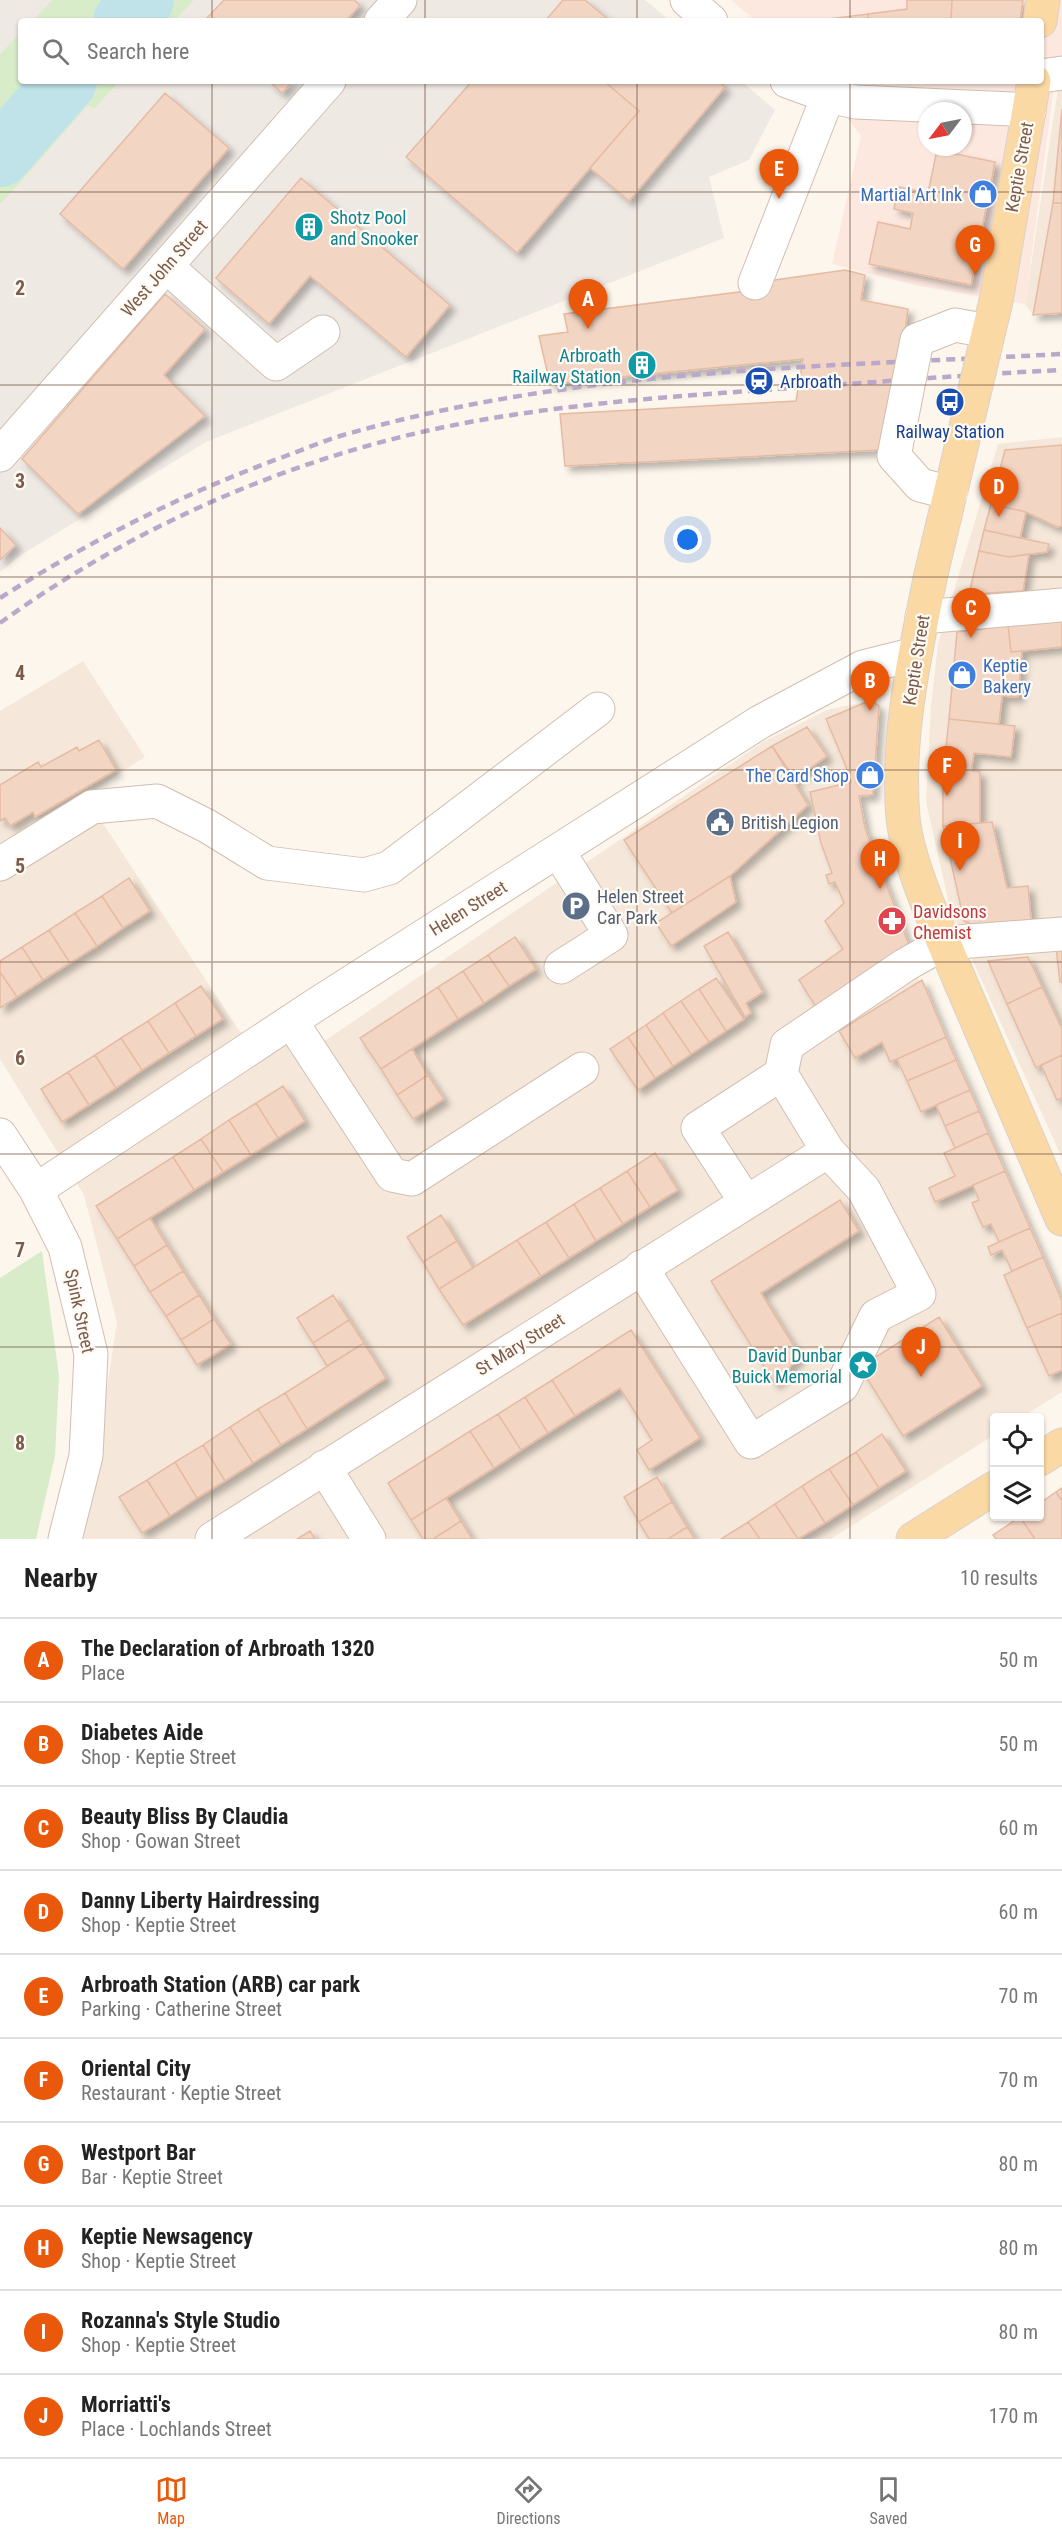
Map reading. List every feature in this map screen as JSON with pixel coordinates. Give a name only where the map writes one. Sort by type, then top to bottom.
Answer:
[{"type":"main road","points":[[1040,18],[1043,0]]},
{"type":"main road","name":"Keptie Street","points":[[1031,97],[992,316],[931,574],[915,654],[902,763],[903,819],[915,868],[944,943],[1062,1219]]},
{"type":"main road","points":[[1044,1456],[1062,1445]]},
{"type":"main road","points":[[913,1539],[990,1491]]},
{"type":"street","points":[[384,18],[399,0]]},
{"type":"street","points":[[687,0],[708,18]]},
{"type":"street","points":[[1044,76],[1062,73]]},
{"type":"street","name":"West John Street","points":[[0,455],[325,84]]},
{"type":"street","points":[[795,84],[828,96],[856,102],[1012,109],[1031,97]]},
{"type":"street","points":[[755,284],[828,96]]},
{"type":"street","points":[[166,266],[276,364],[323,332]]},
{"type":"street","points":[[951,493],[920,485],[894,456],[917,340],[956,325],[992,316]]},
{"type":"street","points":[[922,617],[1062,605]]},
{"type":"street","name":"Helen Street","points":[[36,1190],[291,1021],[760,722],[863,666],[915,654]]},
{"type":"street","points":[[0,864],[92,807],[157,801],[207,826],[267,863],[364,875],[390,868],[598,709]]},
{"type":"street","points":[[558,850],[611,935],[561,967]]},
{"type":"street","points":[[641,1267],[751,1442],[842,1386],[876,1316],[919,1294],[864,1190],[828,1151],[781,1074],[787,1045],[905,965],[944,943],[1062,934]]},
{"type":"street","points":[[291,1021],[392,1175],[412,1179],[582,1069]]},
{"type":"street","points":[[746,1202],[698,1128],[781,1074]]},
{"type":"street","name":"Spink Street","points":[[0,1135],[36,1190],[65,1247],[91,1354],[86,1456],[65,1539]]},
{"type":"street","name":"St Mary Street","points":[[212,1539],[828,1151]]},
{"type":"street","points":[[324,1467],[369,1539]]},
{"type":"shaded area","points":[[0,0],[52,0],[35,18],[18,18],[18,35],[0,54]]},
{"type":"shaded area","points":[[194,0],[645,0],[666,18],[178,18]]},
{"type":"shaded area","points":[[731,0],[1062,0],[1062,65],[1057,65],[1025,304],[919,286],[832,264],[861,136],[820,84],[1044,84],[1044,18],[752,18]]},
{"type":"shaded area","points":[[117,84],[745,84],[775,110],[749,160],[709,177],[724,238],[206,442],[21,555],[0,572],[0,205],[88,104],[94,109]]},
{"type":"shaded area","points":[[1058,88],[1062,88],[1062,313],[1033,315],[1025,304]]},
{"type":"shaded area","points":[[1062,437],[1062,1158],[951,913],[926,802],[931,705],[938,644],[998,444]]},
{"type":"shaded area","points":[[83,661],[145,757],[85,796],[240,1032],[326,1040],[763,742],[827,710],[868,701],[867,793],[854,795],[902,941],[1062,1307],[1062,1392],[1028,1413],[990,1413],[990,1438],[831,1539],[78,1539],[97,1453],[117,1322],[84,1195],[0,1059],[0,711]]},
{"type":"green space","points":[[52,0],[194,0],[178,18],[35,18]]},
{"type":"green space","points":[[18,35],[18,84],[117,84],[94,109],[88,105],[0,205],[0,54]]},
{"type":"green space","points":[[42,1251],[59,1376],[55,1456],[36,1539],[0,1539],[0,1278]]},
{"type":"building","points":[[224,0],[354,0],[360,5],[349,18],[207,18]]},
{"type":"building","points":[[563,0],[585,0],[606,18],[548,18]]},
{"type":"building","points":[[907,0],[952,0],[951,18],[868,18],[868,14],[907,9]]},
{"type":"building","points":[[952,0],[1023,0],[1020,18],[951,18]]},
{"type":"building","points":[[868,14],[868,18],[836,18]]},
{"type":"building","points":[[272,84],[290,84],[282,93]]},
{"type":"building","points":[[469,84],[608,84],[639,111],[517,253],[406,157]]},
{"type":"building","points":[[608,84],[722,84],[725,87],[629,201],[590,168],[639,111]]},
{"type":"building","points":[[165,93],[229,148],[123,269],[60,214]]},
{"type":"building","points":[[1062,109],[1062,203],[1053,203]]},
{"type":"building","points":[[936,156],[966,156],[995,162],[971,285],[869,264],[878,222],[910,229],[913,213],[894,209],[898,187],[928,193]]},
{"type":"building","name":"Shotz Pool and Snooker","points":[[301,178],[450,305],[406,357],[310,276],[269,324],[216,278]]},
{"type":"building","points":[[1053,203],[1062,203],[1062,313],[1033,315]]},
{"type":"building","name":"Arbroath Railway Station","points":[[845,270],[865,275],[861,300],[908,309],[899,371],[880,450],[565,466],[560,414],[796,401],[803,359],[550,384],[539,336],[568,332],[564,314],[747,291],[747,284]]},
{"type":"building","points":[[165,294],[205,329],[164,375],[205,416],[78,514],[22,459]]},
{"type":"building","points":[[1062,445],[1062,526],[1057,527],[1026,512],[991,504],[1005,450]]},
{"type":"building","points":[[991,504],[1026,512],[1020,538],[984,530]]},
{"type":"building","points":[[0,528],[16,545],[0,560]]},
{"type":"building","points":[[984,530],[1049,544],[1047,552],[1009,557],[979,551]]},
{"type":"building","points":[[979,551],[1009,557],[1029,554],[1023,591],[969,594]]},
{"type":"building","points":[[1062,619],[1062,647],[1011,652],[1008,625]]},
{"type":"building","points":[[1008,625],[1011,652],[1022,651],[1018,697],[1002,696],[999,724],[949,719],[957,632]]},
{"type":"building","points":[[871,700],[879,706],[873,795],[859,796],[865,828],[909,945],[816,1007],[799,980],[843,949],[825,921],[844,903],[835,882],[829,884],[826,875],[832,873],[821,843],[810,792],[851,782],[826,719]]},
{"type":"building","points":[[949,719],[1015,726],[1011,757],[974,753],[971,771],[980,772],[980,823],[943,826],[943,775]]},
{"type":"building","points":[[807,727],[827,756],[795,779],[772,746]]},
{"type":"building","points":[[99,740],[116,770],[35,817],[33,812],[10,826],[5,818],[0,821],[0,785],[38,762],[41,767],[77,747],[79,751]]},
{"type":"building","name":"British Legion","points":[[772,746],[808,805],[730,876],[672,913],[624,840]]},
{"type":"building","points":[[992,822],[1007,888],[1028,886],[1031,920],[973,925],[964,921],[943,826]]},
{"type":"building","points":[[730,876],[736,902],[671,946],[656,923]]},
{"type":"building","points":[[129,878],[150,911],[123,928],[102,896]]},
{"type":"building","points":[[102,896],[123,928],[97,946],[75,913]]},
{"type":"building","points":[[75,913],[97,946],[70,963],[49,930]]},
{"type":"building","points":[[49,930],[70,963],[43,980],[22,947]]},
{"type":"building","points":[[728,932],[763,992],[746,1003],[751,1013],[745,1017],[704,946]]},
{"type":"building","points":[[515,937],[536,969],[509,986],[488,955]]},
{"type":"building","points":[[1062,946],[1062,982],[1060,982],[1056,947]]},
{"type":"building","points":[[22,947],[43,980],[17,997],[0,972],[0,961]]},
{"type":"building","points":[[488,955],[509,986],[484,1003],[463,971]]},
{"type":"building","points":[[1028,957],[1042,987],[1007,1004],[988,961]]},
{"type":"building","points":[[463,971],[484,1003],[458,1019],[438,987]]},
{"type":"building","points":[[0,972],[17,997],[0,1008]]},
{"type":"building","points":[[716,978],[744,1019],[726,1031],[699,989]]},
{"type":"building","points":[[922,980],[946,1037],[890,1062],[882,1042],[855,1058],[839,1031]]},
{"type":"building","points":[[201,986],[223,1019],[196,1036],[175,1003]]},
{"type":"building","points":[[438,987],[458,1019],[381,1069],[360,1038]]},
{"type":"building","points":[[1042,987],[1062,1029],[1062,1055],[1036,1068],[1007,1004]]},
{"type":"building","points":[[699,989],[726,1031],[709,1042],[681,1001]]},
{"type":"building","points":[[681,1001],[709,1042],[691,1054],[663,1013]]},
{"type":"building","points":[[175,1003],[196,1036],[169,1053],[148,1021]]},
{"type":"building","points":[[663,1013],[691,1054],[673,1066],[646,1025]]},
{"type":"building","points":[[148,1021],[169,1053],[142,1070],[121,1038]]},
{"type":"building","points":[[646,1025],[673,1066],[655,1078],[628,1037]]},
{"type":"building","points":[[628,1037],[655,1078],[638,1090],[610,1049]]},
{"type":"building","points":[[946,1037],[956,1060],[907,1081],[897,1059]]},
{"type":"building","points":[[121,1038],[142,1070],[116,1088],[95,1055]]},
{"type":"building","points":[[412,1049],[428,1075],[397,1095],[381,1069]]},
{"type":"building","points":[[95,1055],[116,1088],[89,1105],[68,1072]]},
{"type":"building","points":[[1062,1055],[1062,1098],[1057,1100],[1041,1065]]},
{"type":"building","points":[[956,1060],[970,1090],[921,1112],[907,1081]]},
{"type":"building","points":[[68,1072],[89,1105],[62,1122],[41,1089]]},
{"type":"building","points":[[428,1075],[444,1099],[413,1119],[397,1095]]},
{"type":"building","points":[[283,1086],[305,1121],[278,1138],[256,1103]]},
{"type":"building","points":[[970,1090],[979,1111],[945,1126],[936,1105]]},
{"type":"building","points":[[256,1103],[278,1138],[251,1155],[229,1120]]},
{"type":"building","points":[[979,1111],[988,1133],[955,1148],[945,1126]]},
{"type":"building","points":[[229,1120],[251,1155],[223,1172],[201,1139]]},
{"type":"building","points":[[988,1133],[1005,1171],[935,1202],[929,1188],[955,1176],[944,1153]]},
{"type":"building","points":[[201,1139],[223,1172],[194,1190],[173,1157]]},
{"type":"building","points":[[655,1153],[678,1190],[650,1207],[627,1171]]},
{"type":"building","points":[[173,1157],[194,1190],[117,1239],[96,1206]]},
{"type":"building","points":[[627,1171],[650,1207],[623,1224],[600,1188]]},
{"type":"building","points":[[1005,1171],[1030,1228],[999,1242],[991,1224],[983,1227],[972,1203],[979,1200],[973,1185]]},
{"type":"building","points":[[600,1188],[623,1224],[596,1241],[574,1204]]},
{"type":"building","points":[[840,1200],[859,1231],[761,1293],[800,1356],[775,1384],[711,1281]]},
{"type":"building","points":[[574,1204],[596,1241],[569,1258],[546,1222]]},
{"type":"building","points":[[441,1215],[457,1241],[423,1262],[407,1237]]},
{"type":"building","points":[[150,1218],[167,1245],[134,1266],[117,1239]]},
{"type":"building","points":[[546,1222],[569,1258],[541,1276],[517,1240]]},
{"type":"building","points":[[1030,1228],[1043,1257],[1012,1271],[1002,1250],[991,1255],[988,1247]]},
{"type":"building","points":[[517,1240],[541,1276],[463,1325],[439,1289]]},
{"type":"building","points":[[457,1241],[473,1268],[439,1289],[423,1262]]},
{"type":"building","points":[[167,1245],[183,1271],[150,1292],[134,1266]]},
{"type":"building","points":[[1043,1257],[1062,1301],[1062,1313],[1027,1328],[1004,1275]]},
{"type":"building","points":[[183,1271],[199,1295],[166,1316],[150,1292]]},
{"type":"building","points":[[199,1295],[214,1319],[181,1340],[166,1316]]},
{"type":"building","points":[[333,1295],[349,1320],[313,1343],[297,1318]]},
{"type":"building","points":[[1062,1313],[1062,1370],[1049,1376],[1027,1328]]},
{"type":"building","points":[[939,1317],[982,1386],[903,1436],[860,1367]]},
{"type":"building","points":[[214,1319],[231,1344],[197,1365],[181,1340]]},
{"type":"building","points":[[349,1320],[364,1343],[327,1366],[313,1343]]},
{"type":"building","points":[[631,1330],[700,1438],[649,1470],[637,1450],[652,1440],[620,1388],[575,1416],[552,1380]]},
{"type":"building","points":[[364,1343],[386,1378],[307,1429],[285,1393]]},
{"type":"building","points":[[552,1380],[575,1416],[548,1433],[525,1397]]},
{"type":"building","points":[[285,1393],[307,1429],[281,1445],[258,1409]]},
{"type":"building","points":[[525,1397],[548,1433],[521,1450],[498,1414]]},
{"type":"building","points":[[258,1409],[281,1445],[253,1463],[230,1427]]},
{"type":"building","points":[[498,1414],[521,1450],[494,1468],[470,1431]]},
{"type":"building","points":[[230,1427],[253,1463],[225,1481],[203,1445]]},
{"type":"building","points":[[470,1431],[494,1468],[411,1520],[388,1483]]},
{"type":"building","points":[[882,1434],[906,1471],[879,1488],[856,1452]]},
{"type":"building","points":[[203,1445],[225,1481],[197,1498],[175,1462]]},
{"type":"building","points":[[856,1452],[879,1488],[853,1505],[829,1469]]},
{"type":"building","points":[[175,1462],[197,1498],[170,1516],[147,1480]]},
{"type":"building","points":[[829,1469],[853,1505],[825,1523],[802,1486]]},
{"type":"building","points":[[657,1477],[672,1502],[639,1522],[624,1497]]},
{"type":"building","points":[[147,1480],[170,1516],[142,1533],[119,1497]]},
{"type":"building","points":[[802,1486],[825,1523],[798,1539],[775,1504]]},
{"type":"building","points":[[1062,1488],[1062,1501],[1056,1492]]},
{"type":"building","points":[[1056,1492],[1062,1501],[1062,1539],[1035,1539],[1023,1521],[1044,1521],[1044,1500]]},
{"type":"building","points":[[446,1498],[461,1521],[433,1539],[423,1539],[411,1520]]},
{"type":"building","points":[[672,1502],[687,1527],[668,1539],[649,1539],[639,1522]]},
{"type":"building","points":[[775,1504],[798,1539],[760,1539],[748,1522]]},
{"type":"building","points":[[461,1521],[472,1539],[433,1539]]},
{"type":"building","points":[[1014,1521],[1023,1521],[1035,1539],[996,1539],[993,1535]]},
{"type":"building","points":[[748,1522],[760,1539],[721,1539]]},
{"type":"building","points":[[687,1527],[695,1539],[668,1539]]},
{"type":"building","points":[[310,1531],[315,1539],[297,1539]]},
{"type":"waterway","points":[[127,18],[143,0]]},
{"type":"waterway","points":[[0,156],[63,84]]},
{"type":"railway","points":[[0,598],[102,538],[246,471],[333,438],[428,413],[518,396],[698,374],[1062,354]]},
{"type":"railway","points":[[0,623],[58,584],[118,548],[180,516],[244,488],[309,464],[443,427],[512,415],[622,401],[1062,370]]},
{"type":"place","name":"Martial Art Ink","points":[[983,194]]},
{"type":"place","name":"Arbroath Station (ARB) car park","points":[[779,199]]},
{"type":"place","name":"Shotz Pool and Snooker","points":[[309,227]]},
{"type":"place","name":"Westport Bar","points":[[975,275]]},
{"type":"place","name":"The Declaration of Arbroath 1320","points":[[588,329]]},
{"type":"place","name":"Arbroath Railway Station","points":[[642,365]]},
{"type":"place","name":"Arbroath","points":[[759,381]]},
{"type":"place","name":"Railway Station","points":[[950,402]]},
{"type":"place","name":"Danny Liberty Hairdressing","points":[[999,517]]},
{"type":"place","name":"Beauty Bliss By Claudia","points":[[971,638]]},
{"type":"place","name":"Keptie Bakery","points":[[962,675]]},
{"type":"place","name":"Diabetes Aide","points":[[870,711]]},
{"type":"place","name":"The Card Shop","points":[[870,775]]},
{"type":"place","name":"Oriental City","points":[[947,796]]},
{"type":"place","name":"British Legion","points":[[720,822]]},
{"type":"place","name":"Rozanna's Style Studio","points":[[960,871]]},
{"type":"place","name":"Keptie Newsagency","points":[[880,889]]},
{"type":"place","name":"Helen Street Car Park","points":[[576,906]]},
{"type":"place","name":"Davidsons Chemist","points":[[892,921]]},
{"type":"place","name":"David Dunbar Buick Memorial","points":[[863,1365]]},
{"type":"place","name":"Morriatti's","points":[[921,1377]]}]
